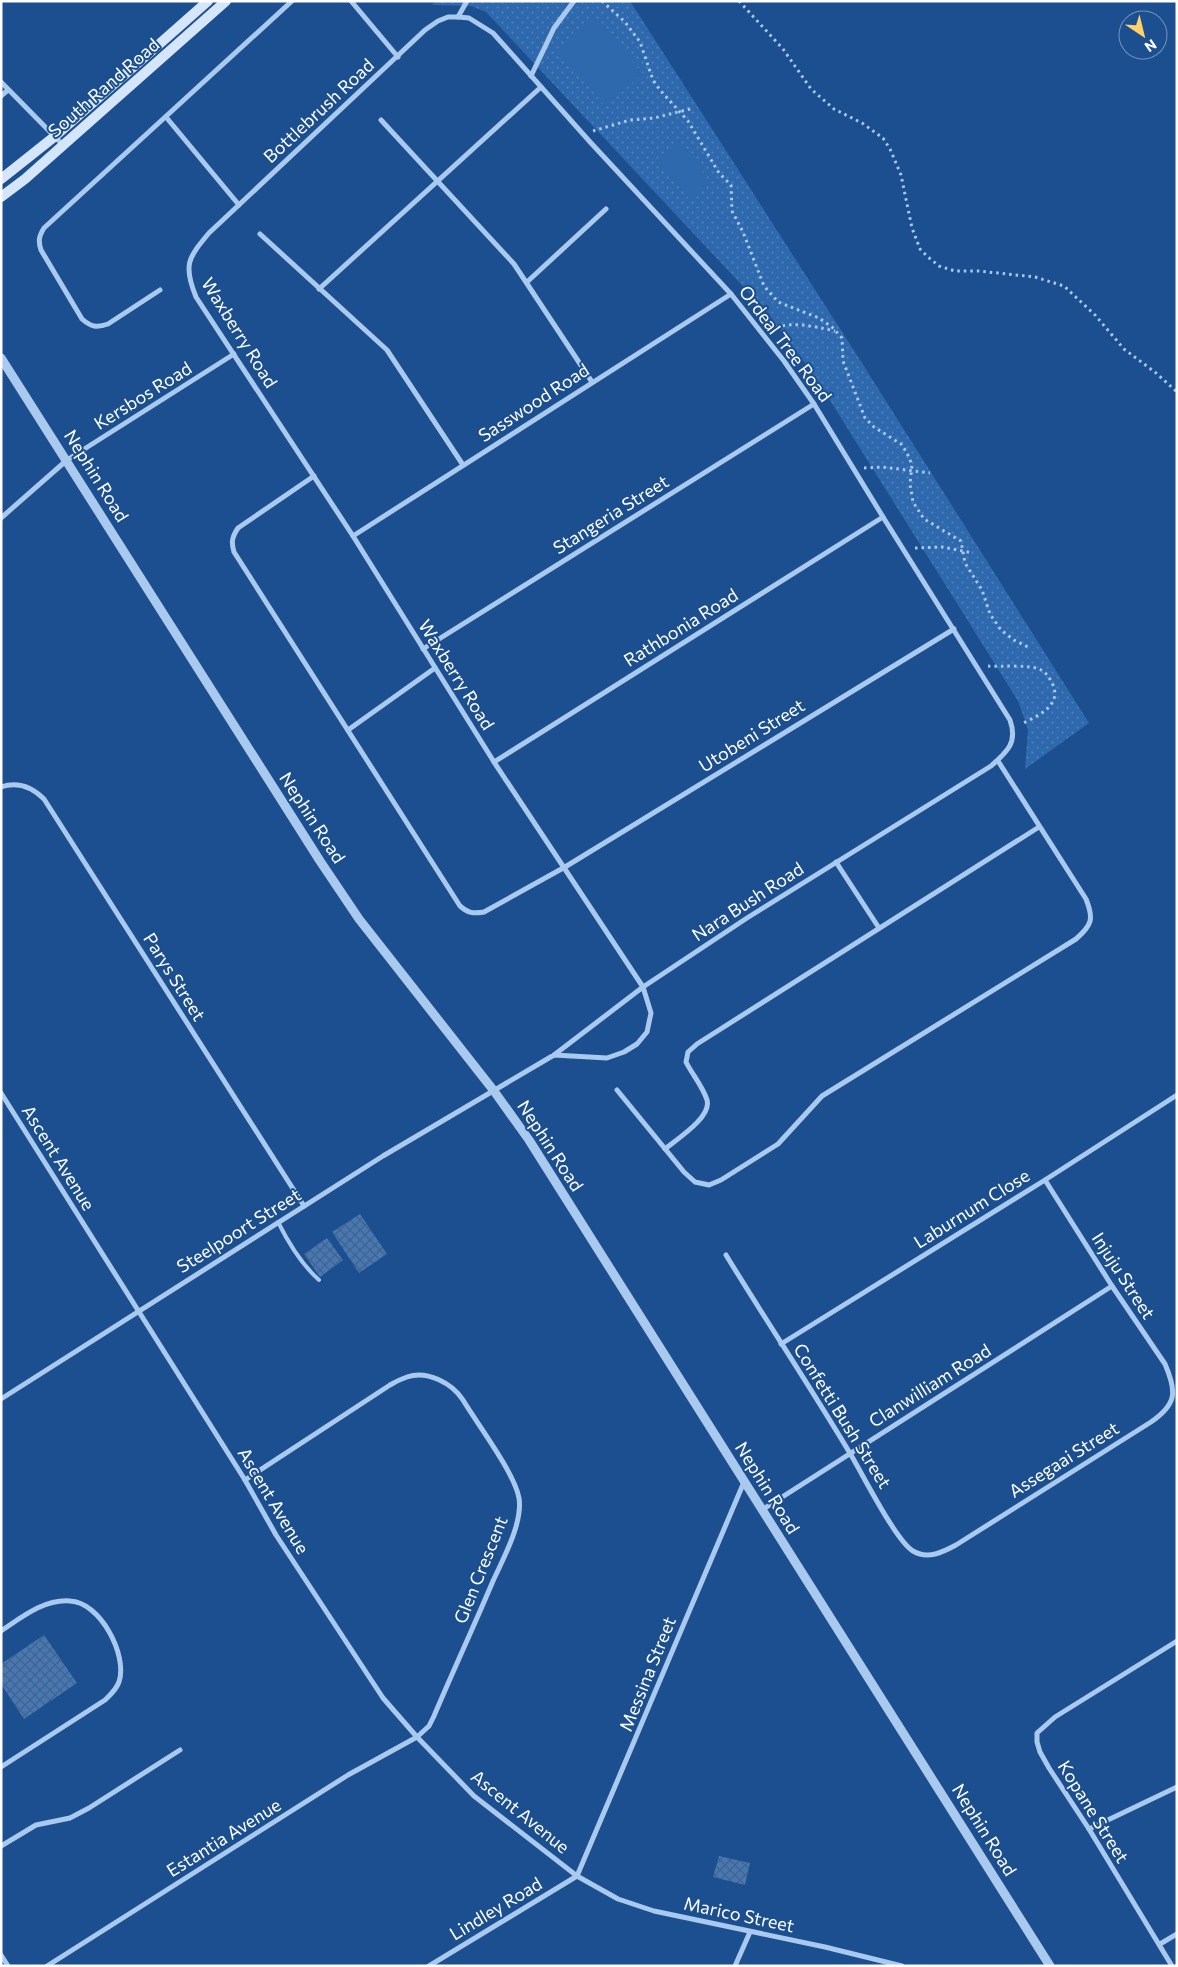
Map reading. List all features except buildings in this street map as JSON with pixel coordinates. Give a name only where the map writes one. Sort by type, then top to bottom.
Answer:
[{"type":"main road","name":"South Rand Road","points":[[1,179],[54,137],[208,1]]},
{"type":"main road","name":"South Rand Road","points":[[1,197],[25,179],[146,71],[181,43],[226,1]]},
{"type":"main road","points":[[1,205],[25,179]]},
{"type":"street","points":[[160,290],[108,324],[99,327],[89,325],[82,319],[41,250],[38,243],[40,234],[44,228],[292,1]]},
{"type":"street","points":[[351,1],[398,57]]},
{"type":"street","points":[[458,16],[467,1]]},
{"type":"street","points":[[532,76],[554,28],[574,1]]},
{"type":"street","name":"Bottlebrush Road","points":[[198,246],[209,233],[425,30],[438,21],[458,16],[469,18]]},
{"type":"street","name":"Ordeal Tree Road","points":[[469,18],[493,33],[584,136],[731,294],[762,332],[814,404],[954,628],[1010,720],[1013,728],[1013,737]]},
{"type":"street","points":[[1,82],[63,145]]},
{"type":"street","points":[[319,289],[541,87]]},
{"type":"street","points":[[1,96],[8,90]]},
{"type":"street","points":[[166,117],[239,205]]},
{"type":"street","points":[[381,120],[514,264],[592,382]]},
{"type":"street","points":[[527,282],[606,209]]},
{"type":"street","points":[[260,234],[387,350],[463,465]]},
{"type":"street","name":"Waxberry Road","points":[[198,246],[192,255],[188,268],[190,281],[196,297],[353,536],[494,762],[644,987],[651,1013],[647,1032],[637,1044],[624,1052],[607,1058],[554,1055]]},
{"type":"street","name":"Sasswood Road","points":[[353,536],[731,294]]},
{"type":"street","name":"Kersbos Road","points":[[1,518],[66,460],[234,354]]},
{"type":"street","name":"Nephin Road","points":[[1,358],[359,919],[494,1090],[529,1140],[1050,1966]]},
{"type":"street","name":"Stangeria Street","points":[[423,649],[814,404]]},
{"type":"street","points":[[314,476],[238,528],[233,535],[231,544],[234,552],[348,730],[436,668]]},
{"type":"street","name":"Rathbonia Road","points":[[494,762],[883,517]]},
{"type":"street","name":"Utobeni Street","points":[[348,730],[460,906],[467,912],[475,914],[484,912],[565,867],[954,628]]},
{"type":"street","name":"Nara Bush Road","points":[[494,1090],[554,1055],[644,987],[746,918],[998,761],[1009,748],[1013,737]]},
{"type":"street","points":[[617,1090],[665,1150],[695,1182],[709,1184],[721,1180],[778,1144],[822,1096],[1076,938],[1087,929],[1091,921],[1086,899],[998,761]]},
{"type":"street","name":"Parys Street","points":[[4,786],[21,785],[30,788],[44,799],[304,1206]]},
{"type":"street","points":[[665,1150],[703,1118],[708,1110],[708,1102],[686,1062],[688,1052],[697,1044],[1040,827]]},
{"type":"street","points":[[836,862],[879,928]]},
{"type":"street","name":"Steelpoort Street","points":[[1,1399],[383,1156],[494,1090]]},
{"type":"street","name":"Ascent Avenue","points":[[1,1093],[245,1480],[276,1535],[349,1649],[383,1698],[416,1737],[474,1796],[577,1876]]},
{"type":"street","name":"Laburnum Close","points":[[781,1344],[1045,1180],[1177,1095]]},
{"type":"street","name":"Injuju Street","points":[[1045,1180],[1112,1286],[1166,1364],[1173,1389]]},
{"type":"street","name":"Confetti Bush Street","points":[[726,1255],[908,1548],[924,1555],[932,1555],[956,1545]]},
{"type":"street","name":"Clanwilliam Road","points":[[762,1510],[1112,1286]]},
{"type":"street","name":"Glen Crescent","points":[[245,1480],[408,1376],[417,1375],[432,1378],[451,1387],[458,1393],[514,1482],[519,1500],[519,1510],[511,1539],[434,1716],[429,1726],[416,1737]]},
{"type":"street","name":"Assegaai Street","points":[[956,1545],[1162,1414],[1171,1403],[1173,1389]]},
{"type":"street","name":"Messina Street","points":[[577,1876],[744,1482]]},
{"type":"street","points":[[1,1631],[48,1603],[72,1601],[82,1604],[100,1619],[107,1629],[115,1644],[120,1668],[114,1692],[105,1700],[1,1767]]},
{"type":"street","name":"Kopane Street","points":[[1172,1966],[1040,1752],[1037,1733],[1055,1717],[1177,1641]]},
{"type":"street","name":"Estantia Avenue","points":[[47,1966],[348,1775],[416,1737]]},
{"type":"street","points":[[1,1846],[36,1825],[70,1818],[180,1750]]},
{"type":"street","points":[[1089,1829],[1177,1787]]},
{"type":"street","name":"Marico Street","points":[[577,1876],[618,1899],[654,1911],[825,1946],[902,1966]]},
{"type":"street","name":"Lindley Road","points":[[429,1966],[577,1876]]},
{"type":"street","points":[[735,1966],[750,1932]]},
{"type":"street","points":[[1160,1944],[1177,1934]]},
{"type":"street","points":[[1,1955],[8,1966]]},
{"type":"lane","points":[[278,1222],[298,1257],[310,1272],[320,1280]]},
{"type":"path","points":[[602,1],[624,22],[640,42],[653,80],[688,121],[719,173],[731,186],[732,211],[744,232],[764,286],[778,302],[819,318],[842,338],[843,361],[865,418],[874,427],[901,444],[908,453],[912,465],[910,484],[913,502],[924,519],[961,541],[965,563],[982,590],[990,614],[1001,630],[1014,640],[1028,647]]},
{"type":"path","points":[[739,1],[783,49],[811,89],[834,109],[862,123],[883,138],[901,175],[912,228],[920,248],[928,257],[939,266],[955,271],[978,271],[1035,277],[1064,286],[1095,315],[1124,349],[1156,373],[1177,392]]},
{"type":"path","points":[[584,136],[610,125],[694,108]]},
{"type":"path","points":[[762,332],[781,325],[800,324],[835,331]]},
{"type":"path","points":[[854,469],[882,467],[930,473]]},
{"type":"path","points":[[905,552],[918,547],[930,546],[973,553]]},
{"type":"path","points":[[977,666],[1031,668],[1041,670],[1049,678],[1054,689],[1055,699],[1050,707],[1036,718],[1013,728]]},
{"type":"shaded area","points":[[436,1],[630,1],[862,363],[1089,723],[1025,769],[1028,729],[1018,701],[816,378],[767,312],[486,12],[471,6],[432,5]]},
{"type":"shaded area","points":[[596,18],[643,74],[605,106],[558,49]]},
{"type":"shaded area","points":[[679,142],[710,182],[689,199],[658,159]]}]
